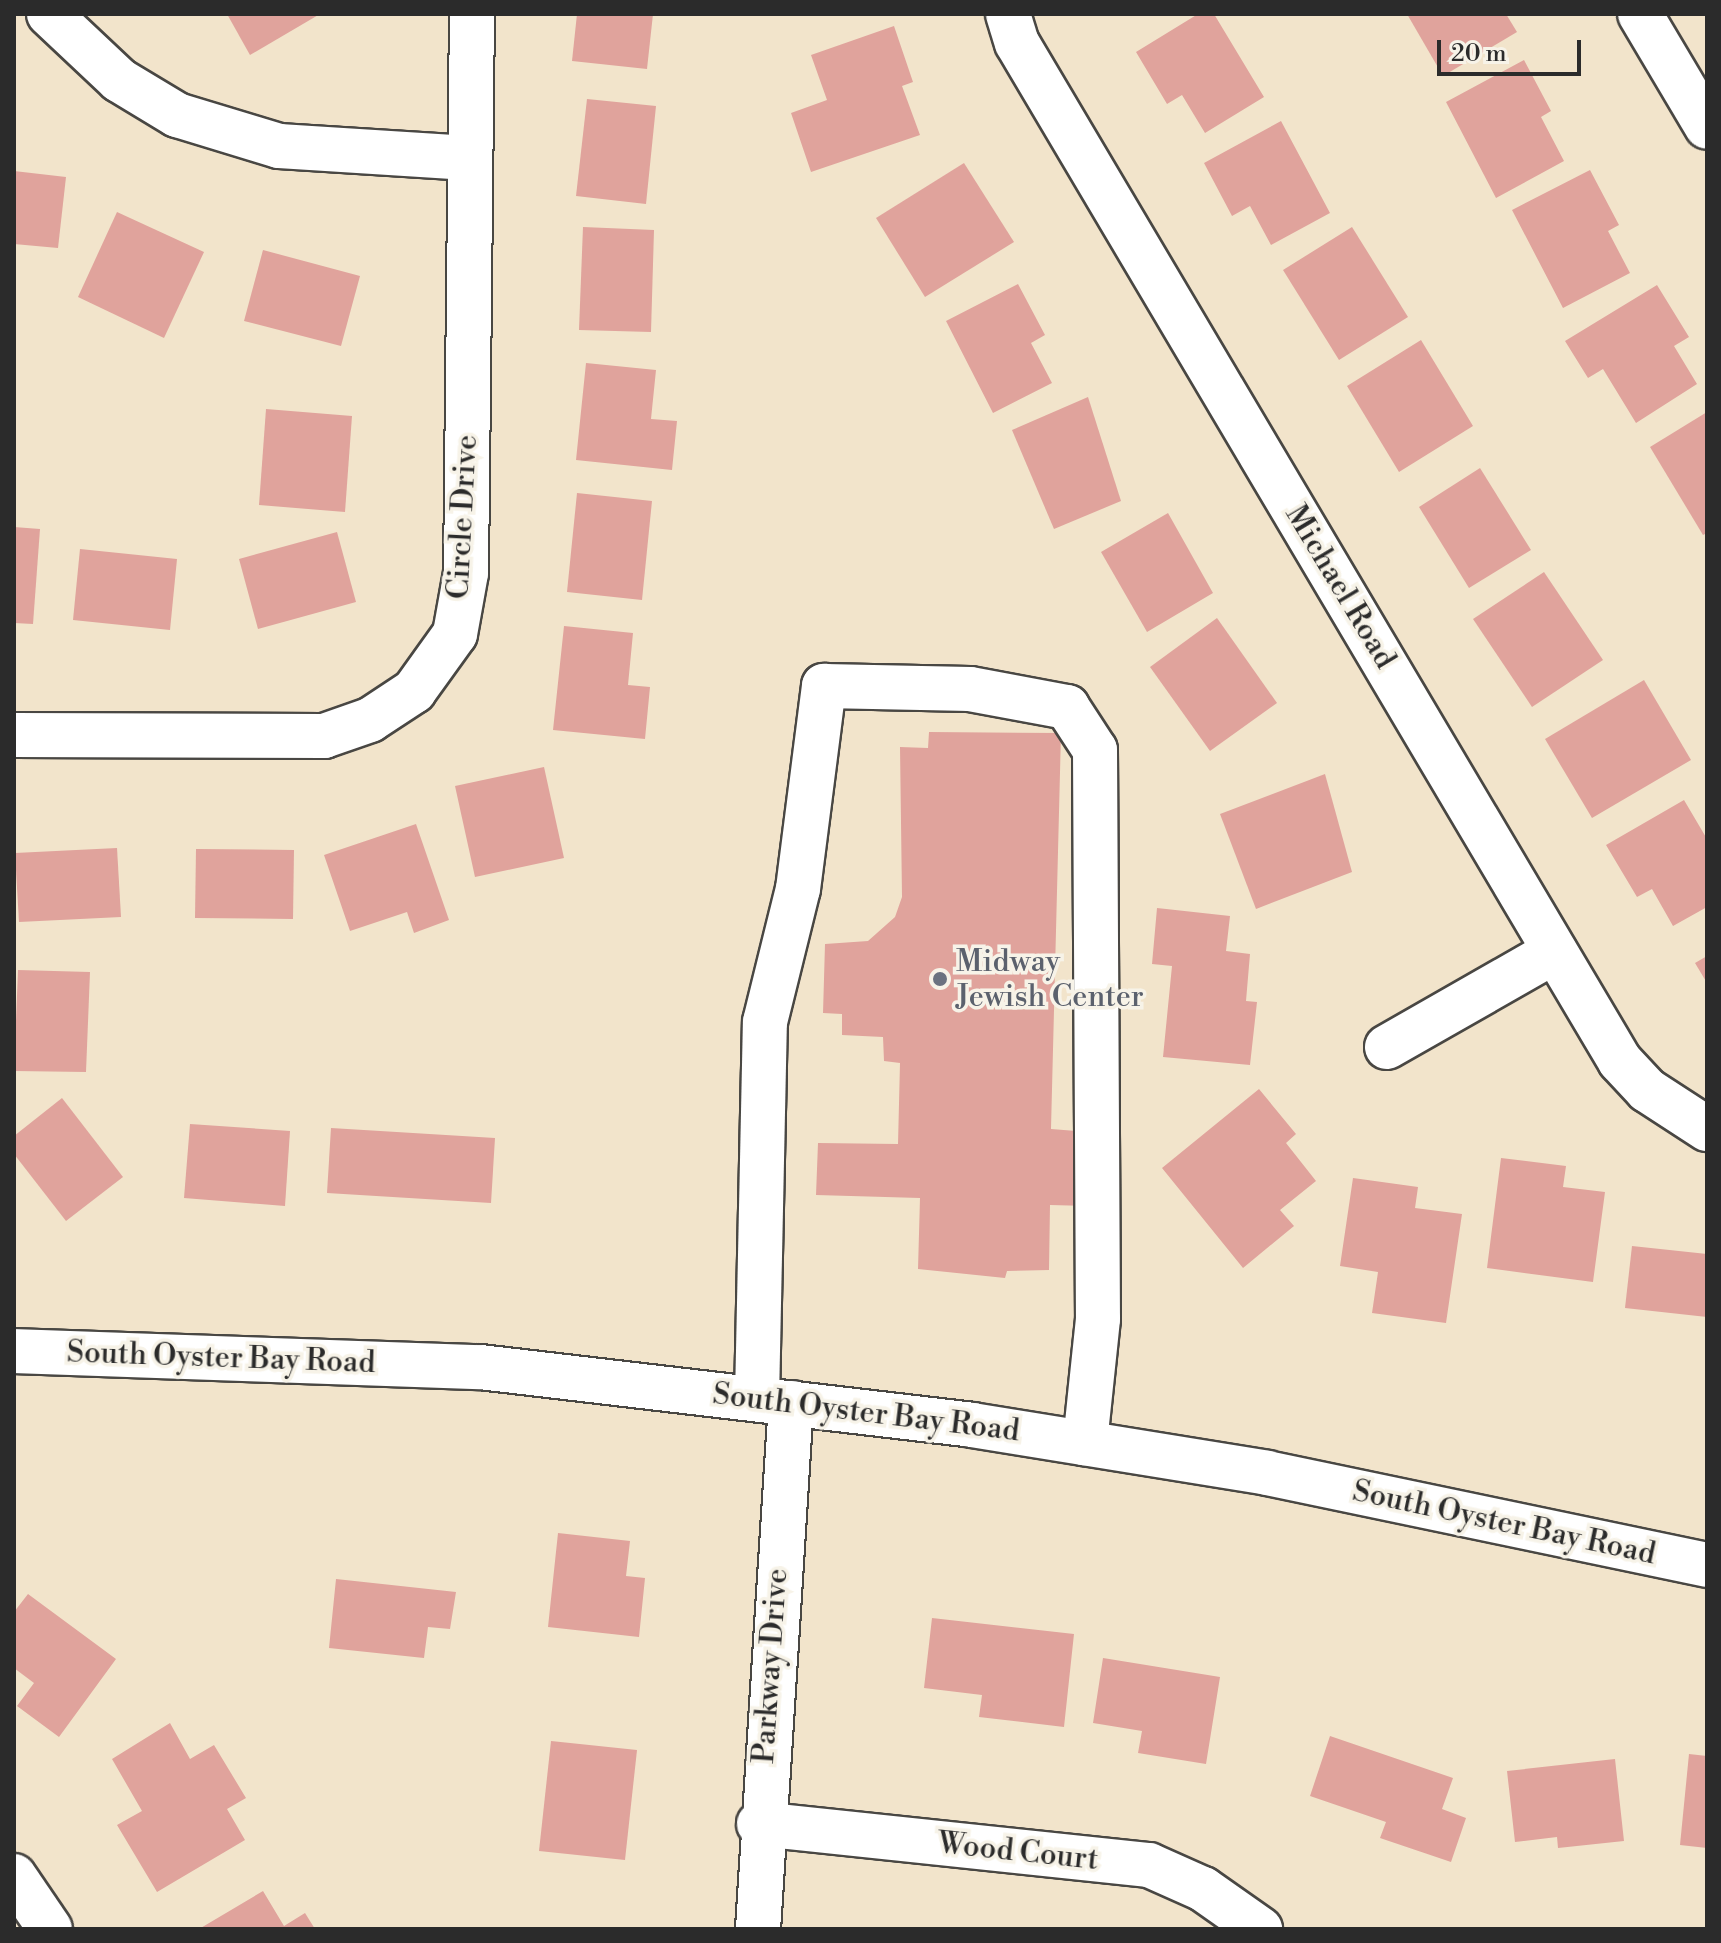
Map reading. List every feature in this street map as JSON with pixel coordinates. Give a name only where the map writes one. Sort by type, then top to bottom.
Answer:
[{"type":"street","points":[[49,14],[119,80],[177,115],[279,146],[469,158]]},
{"type":"street","name":"Circle Drive","points":[[14,735],[324,736],[370,720],[414,691],[455,634],[466,573],[472,14]]},
{"type":"street","name":"Michael Road","points":[[1008,14],[1017,43],[1620,1061],[1647,1090],[1707,1129]]},
{"type":"street","points":[[1640,14],[1707,127]]},
{"type":"street","name":"Parkway Drive","points":[[758,1929],[774,1401],[765,1022],[798,889],[824,686],[970,689],[1067,707],[1095,750],[1098,1319],[1085,1443]]},
{"type":"street","points":[[1387,1047],[1555,951]]},
{"type":"street","name":"South Oyster Bay Road","points":[[14,1351],[480,1367],[774,1401],[1085,1443],[1267,1473],[1707,1565]]},
{"type":"street","name":"Wood Court","points":[[759,1824],[1149,1865],[1203,1889],[1260,1929]]},
{"type":"street","points":[[14,1876],[50,1929]]},
{"type":"building","points":[[227,14],[320,14],[250,55]]},
{"type":"building","points":[[577,14],[653,14],[647,69],[572,61]]},
{"type":"building","points":[[1198,14],[1214,14],[1264,97],[1205,133],[1182,95],[1167,104],[1136,52]]},
{"type":"building","points":[[1407,14],[1506,14],[1517,32],[1443,76]]},
{"type":"building","points":[[894,26],[913,82],[902,86],[920,135],[811,172],[791,113],[827,100],[811,55]]},
{"type":"building","points":[[1524,60],[1551,111],[1541,117],[1564,161],[1496,198],[1446,102]]},
{"type":"building","points":[[587,99],[656,106],[646,204],[576,196]]},
{"type":"building","points":[[1281,121],[1330,213],[1271,245],[1250,206],[1232,216],[1204,163]]},
{"type":"building","points":[[964,163],[1014,242],[925,297],[876,218]]},
{"type":"building","points":[[1590,170],[1619,225],[1608,231],[1630,273],[1563,308],[1512,210]]},
{"type":"building","points":[[14,171],[66,177],[58,248],[14,244]]},
{"type":"building","points":[[117,212],[204,252],[164,338],[78,297]]},
{"type":"building","points":[[583,227],[654,230],[651,332],[579,330]]},
{"type":"building","points":[[1352,227],[1408,317],[1339,360],[1283,270]]},
{"type":"building","points":[[263,250],[360,276],[341,346],[244,321]]},
{"type":"building","points":[[1018,284],[1045,335],[1031,343],[1052,383],[993,413],[946,321]]},
{"type":"building","points":[[1657,285],[1689,337],[1674,346],[1697,384],[1636,423],[1603,369],[1588,378],[1565,341]]},
{"type":"building","points":[[1421,340],[1473,426],[1399,472],[1347,386]]},
{"type":"building","points":[[586,363],[656,370],[651,419],[677,421],[672,470],[576,460]]},
{"type":"building","points":[[1088,397],[1121,501],[1054,529],[1012,430]]},
{"type":"building","points":[[266,409],[352,416],[345,512],[259,505]]},
{"type":"building","points":[[1707,412],[1707,533],[1703,535],[1650,447]]},
{"type":"building","points":[[1480,468],[1531,550],[1469,588],[1419,507]]},
{"type":"building","points":[[577,493],[652,501],[642,600],[567,592]]},
{"type":"building","points":[[1168,513],[1213,593],[1147,632],[1101,552]]},
{"type":"building","points":[[14,527],[40,529],[33,624],[14,623]]},
{"type":"building","points":[[337,532],[356,602],[258,629],[239,559]]},
{"type":"building","points":[[80,549],[177,559],[170,630],[73,620]]},
{"type":"building","points":[[1544,572],[1603,660],[1532,707],[1473,619]]},
{"type":"building","points":[[1217,618],[1277,703],[1210,751],[1150,667]]},
{"type":"building","points":[[564,626],[633,633],[628,685],[650,687],[645,739],[553,730]]},
{"type":"building","points":[[1644,680],[1691,760],[1592,818],[1545,739]]},
{"type":"building","name":"Midway Jewish Center","points":[[929,732],[1061,733],[1051,1129],[1089,1132],[1088,1206],[1050,1205],[1049,1270],[1007,1271],[1005,1278],[918,1269],[920,1198],[816,1195],[818,1143],[898,1144],[900,1063],[884,1061],[883,1037],[842,1035],[842,1014],[823,1013],[825,944],[868,941],[895,917],[902,897],[900,747],[928,748]]},
{"type":"building","points":[[544,767],[564,858],[475,877],[455,786]]},
{"type":"building","points":[[1325,774],[1352,872],[1256,909],[1220,814]]},
{"type":"building","points":[[1684,800],[1707,839],[1707,907],[1673,926],[1652,889],[1637,897],[1606,845]]},
{"type":"building","points":[[416,824],[449,920],[414,933],[407,912],[350,931],[324,855]]},
{"type":"building","points":[[117,848],[121,917],[19,922],[15,853]]},
{"type":"building","points":[[196,849],[294,850],[293,919],[195,918]]},
{"type":"building","points":[[1157,908],[1230,916],[1226,951],[1250,954],[1246,1001],[1257,1002],[1250,1065],[1163,1057],[1172,966],[1152,964]]},
{"type":"building","points":[[1707,956],[1707,983],[1695,963]]},
{"type":"building","points":[[18,970],[90,972],[86,1072],[14,1071]]},
{"type":"building","points":[[1259,1089],[1296,1134],[1286,1143],[1316,1181],[1280,1210],[1294,1226],[1243,1268],[1162,1168]]},
{"type":"building","points":[[62,1098],[123,1177],[66,1221],[14,1154],[14,1136]]},
{"type":"building","points":[[190,1124],[290,1131],[285,1206],[184,1198]]},
{"type":"building","points":[[331,1128],[495,1138],[491,1203],[327,1193]]},
{"type":"building","points":[[1501,1158],[1566,1166],[1563,1187],[1605,1192],[1593,1282],[1487,1268]]},
{"type":"building","points":[[1353,1178],[1418,1187],[1415,1208],[1462,1214],[1446,1323],[1372,1313],[1378,1272],[1340,1266]]},
{"type":"building","points":[[1632,1246],[1707,1254],[1707,1317],[1625,1308]]},
{"type":"building","points":[[558,1533],[630,1541],[626,1576],[645,1578],[639,1637],[548,1627]]},
{"type":"building","points":[[336,1579],[456,1592],[450,1629],[428,1627],[424,1658],[329,1648]]},
{"type":"building","points":[[28,1594],[116,1659],[59,1737],[17,1706],[34,1683],[14,1668],[14,1612]]},
{"type":"building","points":[[932,1618],[1074,1634],[1064,1727],[979,1717],[982,1695],[924,1688]]},
{"type":"building","points":[[1103,1658],[1220,1677],[1206,1764],[1138,1753],[1142,1731],[1093,1723]]},
{"type":"building","points":[[170,1723],[190,1759],[214,1745],[246,1798],[227,1809],[245,1840],[157,1892],[117,1825],[142,1811],[112,1759]]},
{"type":"building","points":[[1330,1736],[1453,1778],[1442,1809],[1466,1818],[1451,1862],[1380,1838],[1386,1822],[1310,1796]]},
{"type":"building","points":[[551,1741],[637,1750],[625,1860],[539,1851]]},
{"type":"building","points":[[1689,1754],[1707,1756],[1707,1848],[1680,1845]]},
{"type":"building","points":[[1615,1759],[1624,1841],[1558,1848],[1557,1837],[1515,1842],[1507,1771]]},
{"type":"building","points":[[263,1891],[284,1926],[305,1913],[315,1929],[199,1929]]},
{"type":"place","name":"Midway Jewish Center","points":[[940,979]]}]
